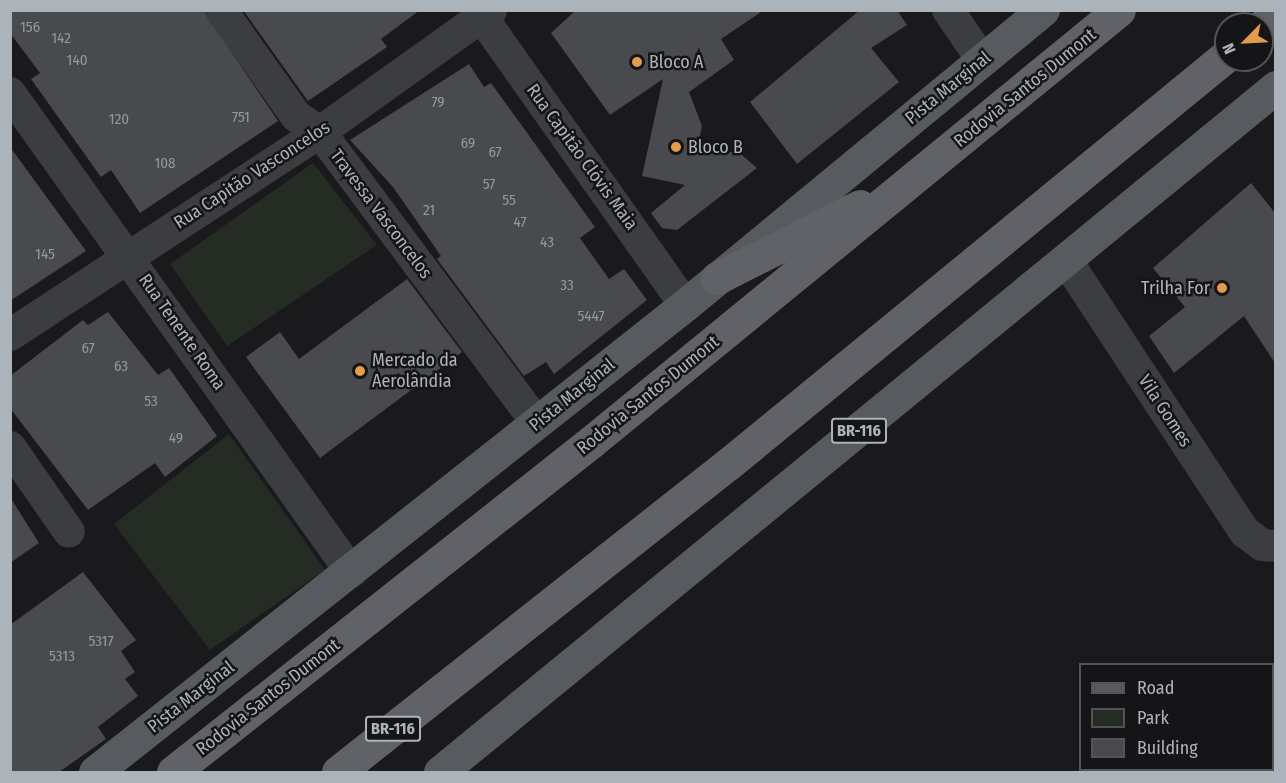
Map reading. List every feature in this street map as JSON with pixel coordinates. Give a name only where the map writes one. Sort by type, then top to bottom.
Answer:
[{"type":"highway","name":"Rodovia Santos Dumont","points":[[173,772],[915,178],[1119,10]]},
{"type":"highway","name":"BR-116","points":[[338,772],[727,465],[1214,66]]},
{"type":"highway","points":[[717,278],[915,178]]},
{"type":"main road","name":"Pista Marginal","points":[[95,772],[351,572],[685,305],[1043,10]]},
{"type":"main road","name":"BR-116","points":[[440,772],[1275,87]]},
{"type":"street","name":"Travessa Vasconcelos","points":[[220,10],[296,116],[320,132],[537,423]]},
{"type":"street","points":[[948,10],[982,60]]},
{"type":"street","name":"Rua Capitão Vasconcelos","points":[[10,335],[320,132],[483,13]]},
{"type":"street","name":"Rua Capitão Clóvis Maia","points":[[483,13],[685,305]]},
{"type":"street","name":"Rua Tenente Roma","points":[[10,93],[129,257],[351,572]]},
{"type":"street","name":"Vila Gomes","points":[[1066,260],[1245,532],[1262,545],[1275,546]]},
{"type":"street","points":[[10,447],[69,532]]},
{"type":"green space","points":[[313,163],[377,245],[227,346],[170,264]]},
{"type":"green space","points":[[229,434],[325,570],[210,650],[114,524]]},
{"type":"building","points":[[10,10],[203,10],[278,121],[140,213],[111,170],[101,177],[31,79],[40,73],[10,33]]},
{"type":"building","points":[[243,10],[420,10],[381,39],[387,47],[308,101]]},
{"type":"building","points":[[576,10],[764,10],[721,39],[734,60],[689,92],[702,126],[698,145],[728,154],[735,149],[757,168],[677,230],[662,228],[651,213],[685,185],[642,176],[663,79],[610,115],[551,33]]},
{"type":"building","points":[[860,10],[897,10],[907,25],[871,48],[899,82],[797,164],[750,102]]},
{"type":"building","points":[[469,64],[484,87],[491,83],[595,227],[580,238],[609,279],[624,269],[647,300],[554,374],[546,362],[524,376],[437,259],[441,256],[393,187],[350,140]]},
{"type":"building","points":[[10,147],[86,251],[10,301]]},
{"type":"building","name":"Trilha For","points":[[1251,183],[1275,213],[1275,363],[1244,316],[1174,373],[1149,336],[1185,307],[1153,268]]},
{"type":"building","name":"Mercado da Aerolândia","points":[[407,279],[462,352],[320,458],[246,357],[280,332],[299,359]]},
{"type":"building","points":[[108,312],[158,375],[169,368],[217,436],[165,477],[155,463],[88,510],[10,408],[10,376],[83,320],[88,325]]},
{"type":"building","points":[[10,497],[39,543],[10,563]]},
{"type":"building","points":[[83,572],[136,640],[121,651],[135,672],[125,679],[138,696],[98,727],[106,739],[59,772],[10,772],[10,625]]},
{"type":"place","name":"Bloco A","points":[[637,62]]},
{"type":"place","name":"Bloco B","points":[[676,147]]},
{"type":"place","name":"Trilha For","points":[[1222,288]]},
{"type":"place","name":"Mercado da Aerolândia","points":[[360,371]]}]
